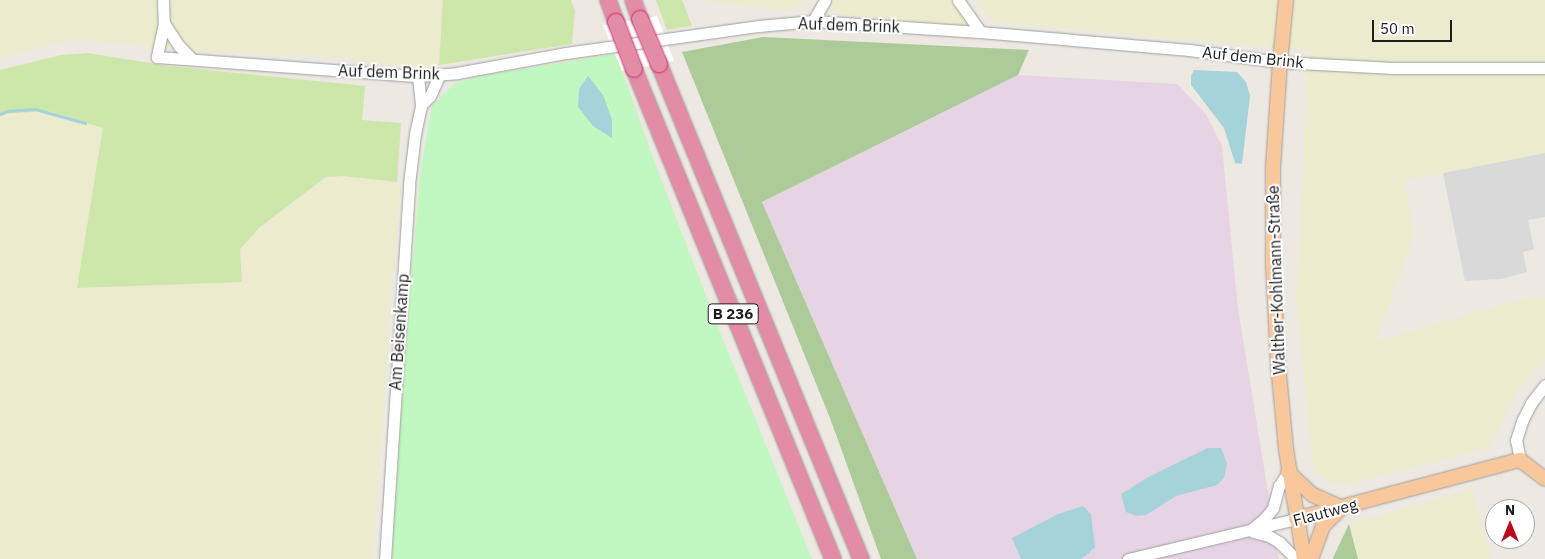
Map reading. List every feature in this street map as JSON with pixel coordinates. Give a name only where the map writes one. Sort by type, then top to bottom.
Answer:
[{"type":"highway","name":"B 236","points":[[608,0],[634,69],[833,559]]},
{"type":"highway","name":"B 236","points":[[633,0],[861,559]]},
{"type":"main road","name":"Walther-Kohlmann-Straße","points":[[1286,0],[1280,62],[1273,186],[1273,264],[1278,364],[1288,472],[1304,559]]},
{"type":"main road","points":[[1520,460],[1545,479]]},
{"type":"main road","name":"Flautweg","points":[[1296,519],[1520,460]]},
{"type":"main road","points":[[1288,472],[1313,496],[1342,508],[1323,526],[1311,559]]},
{"type":"street","points":[[163,0],[164,23],[179,46],[192,59]]},
{"type":"street","points":[[813,21],[825,0]]},
{"type":"street","points":[[958,0],[980,32]]},
{"type":"street","name":"Auf dem Brink","points":[[164,23],[157,57],[418,76],[439,76],[557,55],[759,26],[813,21],[980,32],[1189,50],[1280,62],[1402,68],[1545,68]]},
{"type":"street","name":"Am Beisenkamp","points":[[385,559],[409,184],[415,134],[422,105],[418,76]]},
{"type":"street","name":"Am Beisenkamp","points":[[422,105],[430,96],[439,76]]},
{"type":"street","points":[[1520,460],[1516,440],[1519,429],[1526,412],[1545,385]]},
{"type":"street","points":[[1248,531],[1265,518],[1273,508],[1279,486],[1288,472]]},
{"type":"street","name":"Flautweg","points":[[1128,559],[1296,519]]},
{"type":"street","points":[[1248,531],[1269,536],[1279,542],[1296,559]]},
{"type":"shaded area","points":[[1018,75],[1177,84],[1206,114],[1222,146],[1238,309],[1279,559],[917,559],[762,202]]},
{"type":"shaded area","points":[[1545,153],[1545,217],[1528,220],[1534,249],[1523,252],[1527,272],[1501,279],[1465,281],[1443,173]]},
{"type":"green space","points":[[0,0],[443,0],[439,65],[427,68],[352,61],[352,58],[197,51],[75,39],[0,58]]},
{"type":"green space","points":[[443,0],[571,0],[575,11],[572,44],[439,65]]},
{"type":"green space","points":[[656,0],[682,0],[692,26],[667,30]]},
{"type":"green space","points":[[696,0],[809,0],[790,11]]},
{"type":"green space","points":[[834,0],[953,0],[968,22],[965,26],[961,26],[835,14],[831,6]]},
{"type":"green space","points":[[976,0],[1545,0],[1545,153],[1405,180],[1414,237],[1375,342],[1503,304],[1545,296],[1545,359],[1519,388],[1490,447],[1354,483],[1331,483],[1313,470],[1296,297],[1303,178],[1307,51],[992,22]]},
{"type":"green space","points":[[763,37],[1029,50],[1018,75],[762,202],[917,559],[881,559],[830,418],[682,52]]},
{"type":"green space","points":[[88,53],[168,66],[365,86],[362,120],[401,123],[397,182],[344,176],[326,177],[260,227],[240,249],[242,282],[77,288],[103,128],[49,111],[0,114],[0,70],[61,55]]},
{"type":"green space","points":[[616,54],[655,163],[722,337],[812,559],[392,559],[404,363],[421,167],[432,106],[454,84],[480,76]]},
{"type":"green space","points":[[49,111],[103,128],[77,289],[242,281],[241,250],[260,228],[327,178],[345,176],[401,183],[393,273],[372,274],[391,274],[373,559],[0,559],[0,115]]},
{"type":"green space","points":[[1472,489],[1485,537],[1485,549],[1488,549],[1491,559],[1358,559],[1349,524]]},
{"type":"green space","points":[[1349,524],[1358,559],[1333,559],[1333,558]]},
{"type":"water","points":[[1194,70],[1237,72],[1246,82],[1250,96],[1242,164],[1235,163],[1224,128],[1191,85],[1191,76]]},
{"type":"water","points":[[588,76],[603,95],[612,120],[612,138],[593,126],[578,107],[579,89]]},
{"type":"water","points":[[1208,448],[1221,448],[1227,464],[1224,478],[1217,485],[1176,496],[1146,515],[1136,516],[1126,512],[1121,494],[1152,475]]},
{"type":"water","points":[[1083,506],[1091,514],[1095,547],[1087,555],[1080,559],[1021,559],[1012,538],[1058,514]]},
{"type":"pier","points":[[657,16],[674,61],[622,71],[603,25]]},
{"type":"waterway","points":[[0,114],[7,111],[35,109],[85,123]]}]
